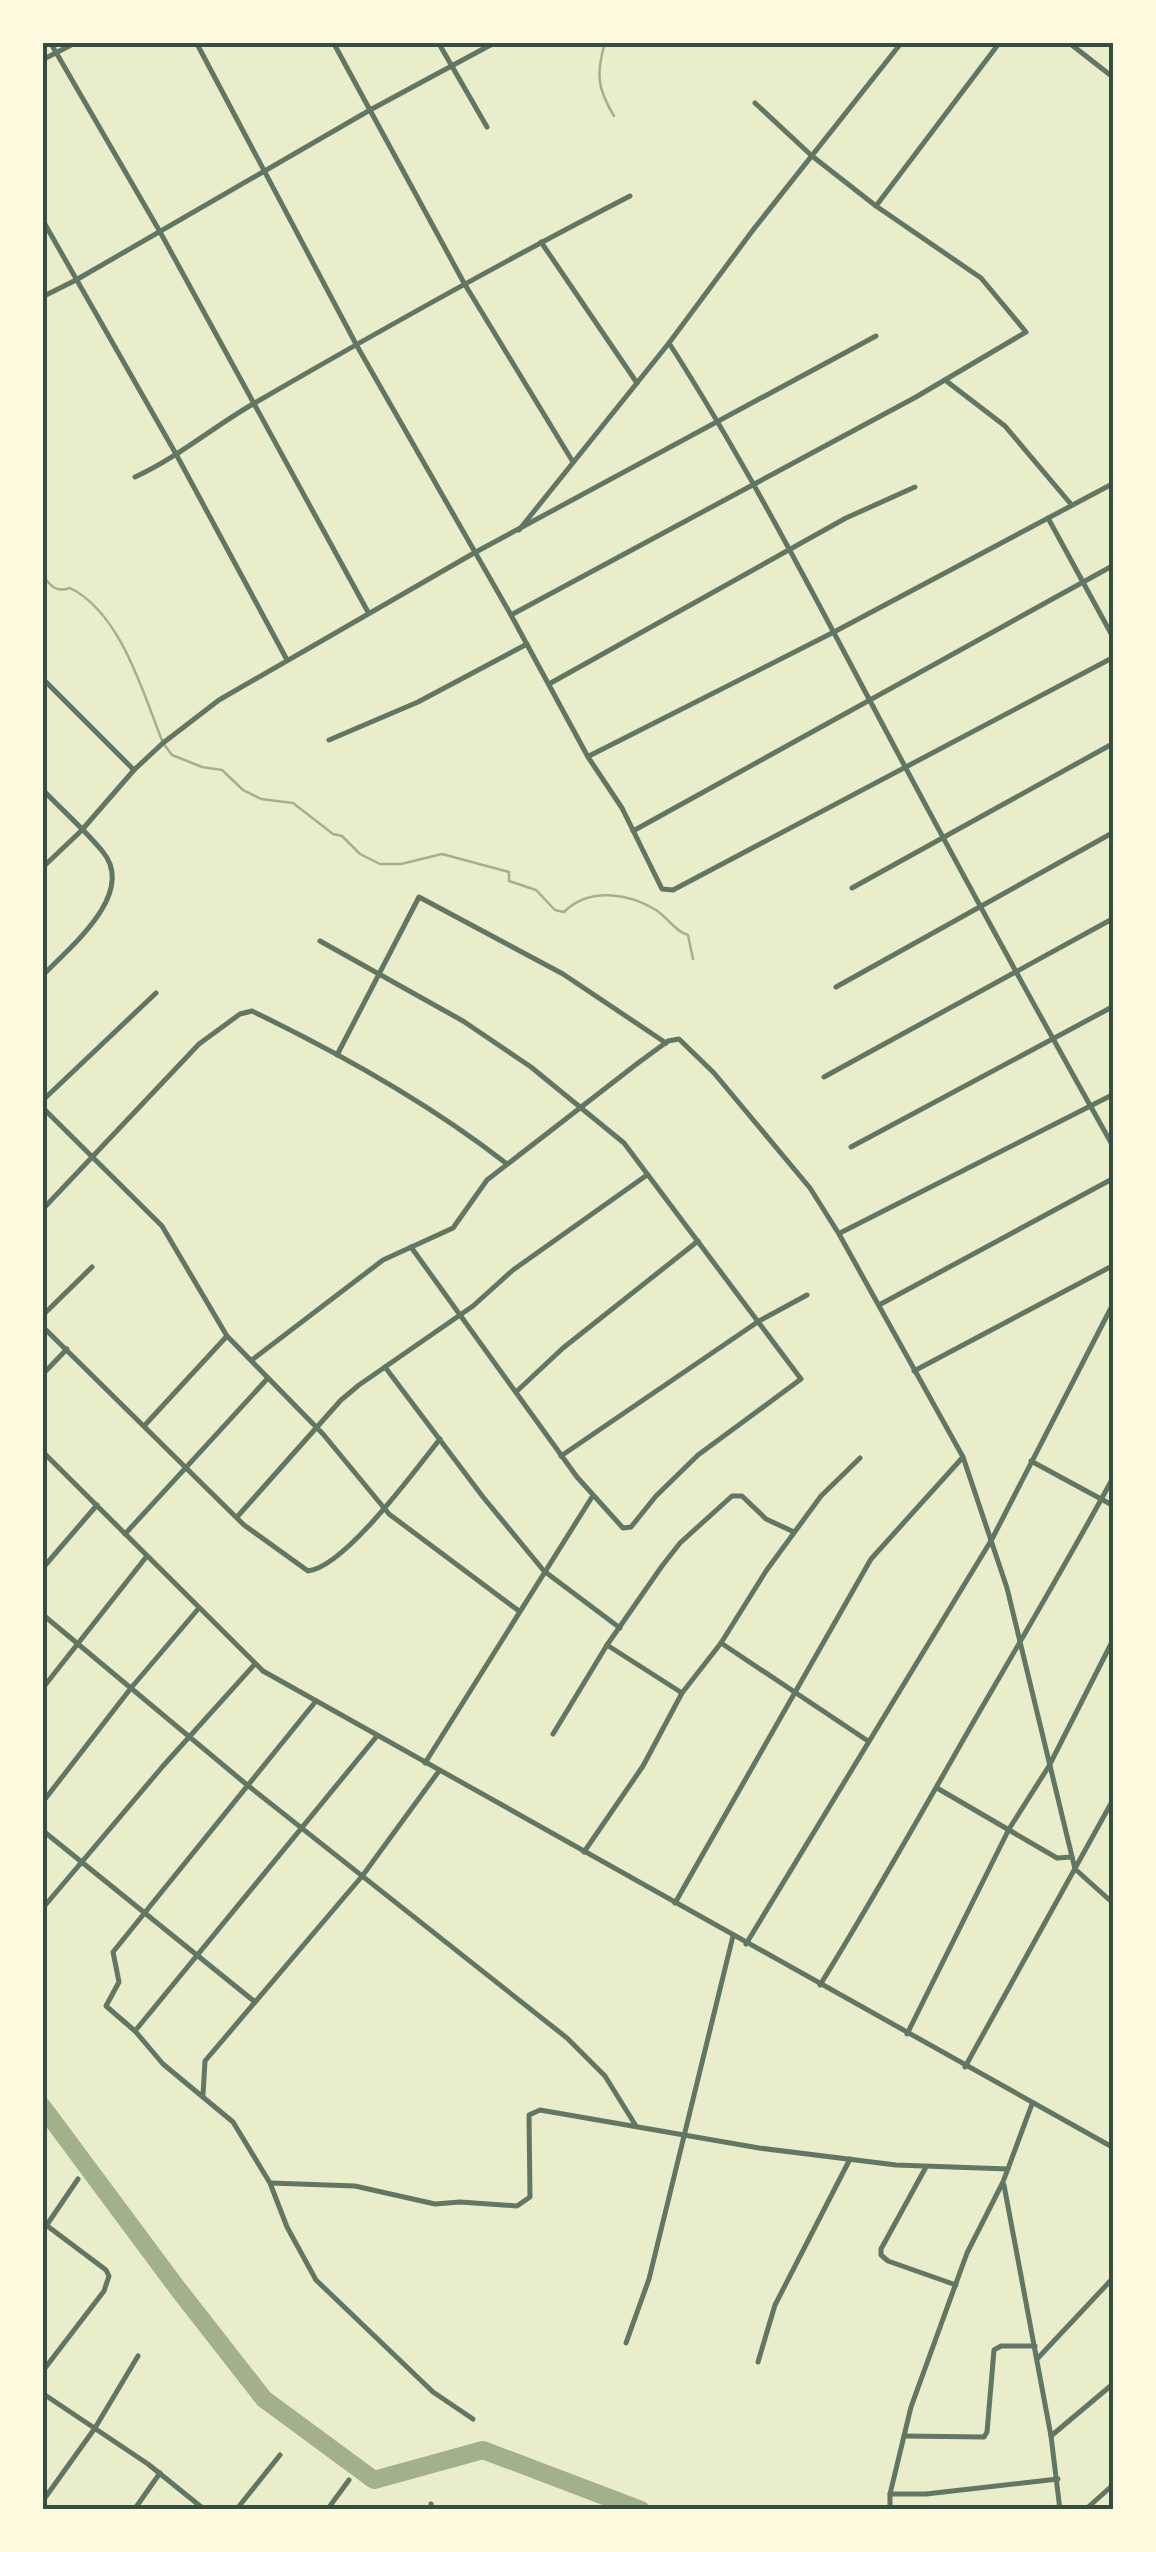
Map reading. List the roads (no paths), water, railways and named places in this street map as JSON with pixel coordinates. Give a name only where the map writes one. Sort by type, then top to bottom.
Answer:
[{"type":"street","points":[[50,42],[159,230],[368,613]]},
{"type":"street","points":[[42,60],[76,42]]},
{"type":"street","points":[[196,42],[356,346],[588,757],[613,794],[662,888],[673,890],[1114,657]]},
{"type":"street","points":[[333,42],[464,282],[573,462]]},
{"type":"street","points":[[438,42],[486,127]]},
{"type":"street","points":[[42,296],[496,42]]},
{"type":"street","points":[[518,532],[902,42]]},
{"type":"street","points":[[876,206],[1000,42]]},
{"type":"street","points":[[1068,42],[1114,78]]},
{"type":"street","points":[[511,615],[945,380],[1026,332],[981,278],[876,206],[812,156],[755,103]]},
{"type":"street","points":[[135,477],[464,282],[630,196]]},
{"type":"street","points":[[42,219],[176,454],[286,659]]},
{"type":"street","points":[[541,242],[637,383]]},
{"type":"street","points":[[42,868],[81,831],[134,770],[205,710],[368,613],[876,336]]},
{"type":"street","points":[[669,343],[792,550],[980,906],[1114,1148]]},
{"type":"street","points":[[945,380],[1004,426],[1071,504]]},
{"type":"street","points":[[588,757],[1114,483]]},
{"type":"street","points":[[549,684],[856,514],[915,487]]},
{"type":"street","points":[[1048,518],[1114,638]]},
{"type":"street","points":[[633,831],[1114,566]]},
{"type":"street","points":[[329,740],[418,702],[526,644]]},
{"type":"street","points":[[42,678],[134,770]]},
{"type":"street","points":[[852,888],[1114,743]]},
{"type":"street","points":[[42,789],[104,853],[112,869],[106,904],[42,976]]},
{"type":"street","points":[[836,987],[1114,832]]},
{"type":"street","points":[[337,1055],[419,897],[563,974],[666,1043]]},
{"type":"street","points":[[824,1077],[1114,918]]},
{"type":"street","points":[[320,941],[464,1021],[583,1107],[624,1143],[801,1379],[698,1455],[629,1528],[624,1528],[560,1456],[412,1247]]},
{"type":"street","points":[[156,993],[42,1104],[162,1226],[227,1336],[316,1427],[384,1508],[519,1611]]},
{"type":"street","points":[[851,1147],[1114,1006]]},
{"type":"street","points":[[42,1210],[199,1044],[240,1014],[252,1012],[337,1055],[457,1125],[507,1164]]},
{"type":"street","points":[[252,1360],[383,1260],[453,1228],[479,1188],[507,1164],[666,1043],[679,1039],[714,1072],[810,1188],[963,1457],[992,1539],[1075,1869],[1114,1904]]},
{"type":"street","points":[[839,1234],[1114,1094]]},
{"type":"street","points":[[236,1517],[341,1400],[648,1174]]},
{"type":"street","points":[[878,1306],[1114,1178]]},
{"type":"street","points":[[515,1393],[563,1348],[698,1241]]},
{"type":"street","points":[[914,1370],[1114,1265]]},
{"type":"street","points":[[42,1316],[92,1267]]},
{"type":"street","points":[[560,1456],[759,1320],[807,1295]]},
{"type":"street","points":[[746,1944],[992,1539],[1114,1302]]},
{"type":"street","points":[[42,1326],[236,1517],[308,1571],[314,1571],[363,1532],[440,1439]]},
{"type":"street","points":[[144,1426],[227,1336]]},
{"type":"street","points":[[42,1375],[67,1349]]},
{"type":"street","points":[[385,1367],[544,1571],[620,1628]]},
{"type":"street","points":[[125,1534],[268,1378]]},
{"type":"street","points":[[43,1452],[263,1672],[1114,2148]]},
{"type":"street","points":[[674,1903],[871,1559],[963,1457]]},
{"type":"street","points":[[584,1852],[643,1766],[682,1693],[721,1643],[794,1532],[835,1478],[860,1458]]},
{"type":"street","points":[[1030,1461],[1114,1506]]},
{"type":"street","points":[[820,1985],[1020,1648],[1114,1476]]},
{"type":"street","points":[[426,1763],[592,1496]]},
{"type":"street","points":[[554,1734],[607,1646],[680,1543],[732,1496],[742,1496],[766,1519],[794,1532]]},
{"type":"street","points":[[42,1569],[97,1506]]},
{"type":"street","points":[[42,1689],[147,1556]]},
{"type":"street","points":[[42,1803],[200,1608]]},
{"type":"street","points":[[42,1614],[246,1784],[587,2056],[605,2076],[636,2126]]},
{"type":"street","points":[[907,2034],[1008,1830],[1049,1766],[1114,1638]]},
{"type":"street","points":[[721,1643],[869,1742]]},
{"type":"street","points":[[607,1646],[682,1693]]},
{"type":"street","points":[[42,1909],[162,1766],[256,1664]]},
{"type":"street","points":[[316,1701],[113,1952],[119,1982],[106,2006],[136,2031],[163,2064],[232,2122],[270,2184],[287,2227],[316,2280],[411,2372],[472,2419]]},
{"type":"street","points":[[136,2031],[377,1736]]},
{"type":"street","points":[[203,2095],[205,2061],[363,1876],[440,1771]]},
{"type":"street","points":[[937,1788],[1061,1860],[1072,1857]]},
{"type":"street","points":[[966,2067],[1114,1798]]},
{"type":"street","points":[[42,1830],[255,2002]]},
{"type":"street","points":[[626,2343],[649,2278],[733,1936]]},
{"type":"street","points":[[890,2510],[890,2494],[911,2407],[968,2253],[1003,2182],[1032,2104]]},
{"type":"street","points":[[270,2184],[355,2186],[435,2204],[517,2206],[530,2198],[528,2115],[540,2110],[850,2160],[926,2167],[1008,2168]]},
{"type":"street","points":[[758,2362],[775,2305],[850,2160]]},
{"type":"street","points":[[926,2167],[881,2249],[882,2256],[956,2285]]},
{"type":"street","points":[[42,2372],[109,2282],[106,2270],[44,2226],[78,2180]]},
{"type":"street","points":[[1003,2182],[1052,2436],[1060,2510]]},
{"type":"street","points":[[1037,2359],[1114,2277]]},
{"type":"street","points":[[904,2436],[984,2436],[994,2350],[1001,2346],[1035,2346]]},
{"type":"street","points":[[42,2502],[95,2428],[138,2356]]},
{"type":"street","points":[[1052,2436],[1114,2384]]},
{"type":"street","points":[[42,2393],[160,2473],[206,2510]]},
{"type":"street","points":[[236,2510],[280,2455]]},
{"type":"street","points":[[134,2510],[160,2473]]},
{"type":"street","points":[[890,2494],[926,2494],[1058,2479]]},
{"type":"street","points":[[328,2510],[349,2480]]},
{"type":"street","points":[[1086,2510],[1114,2484]]},
{"type":"waterway","points":[[605,42],[600,80],[614,116]]},
{"type":"waterway","points":[[42,575],[54,588],[70,588],[88,600],[117,635],[163,743],[172,755],[222,770],[243,790],[261,799],[293,803],[333,834],[342,836],[360,854],[380,864],[401,864],[442,854],[509,872],[509,881],[536,890],[555,910],[564,912],[597,896],[645,904],[688,935],[693,959]]},
{"type":"waterway","points":[[42,2106],[264,2399],[374,2480],[483,2450],[641,2510]]}]
